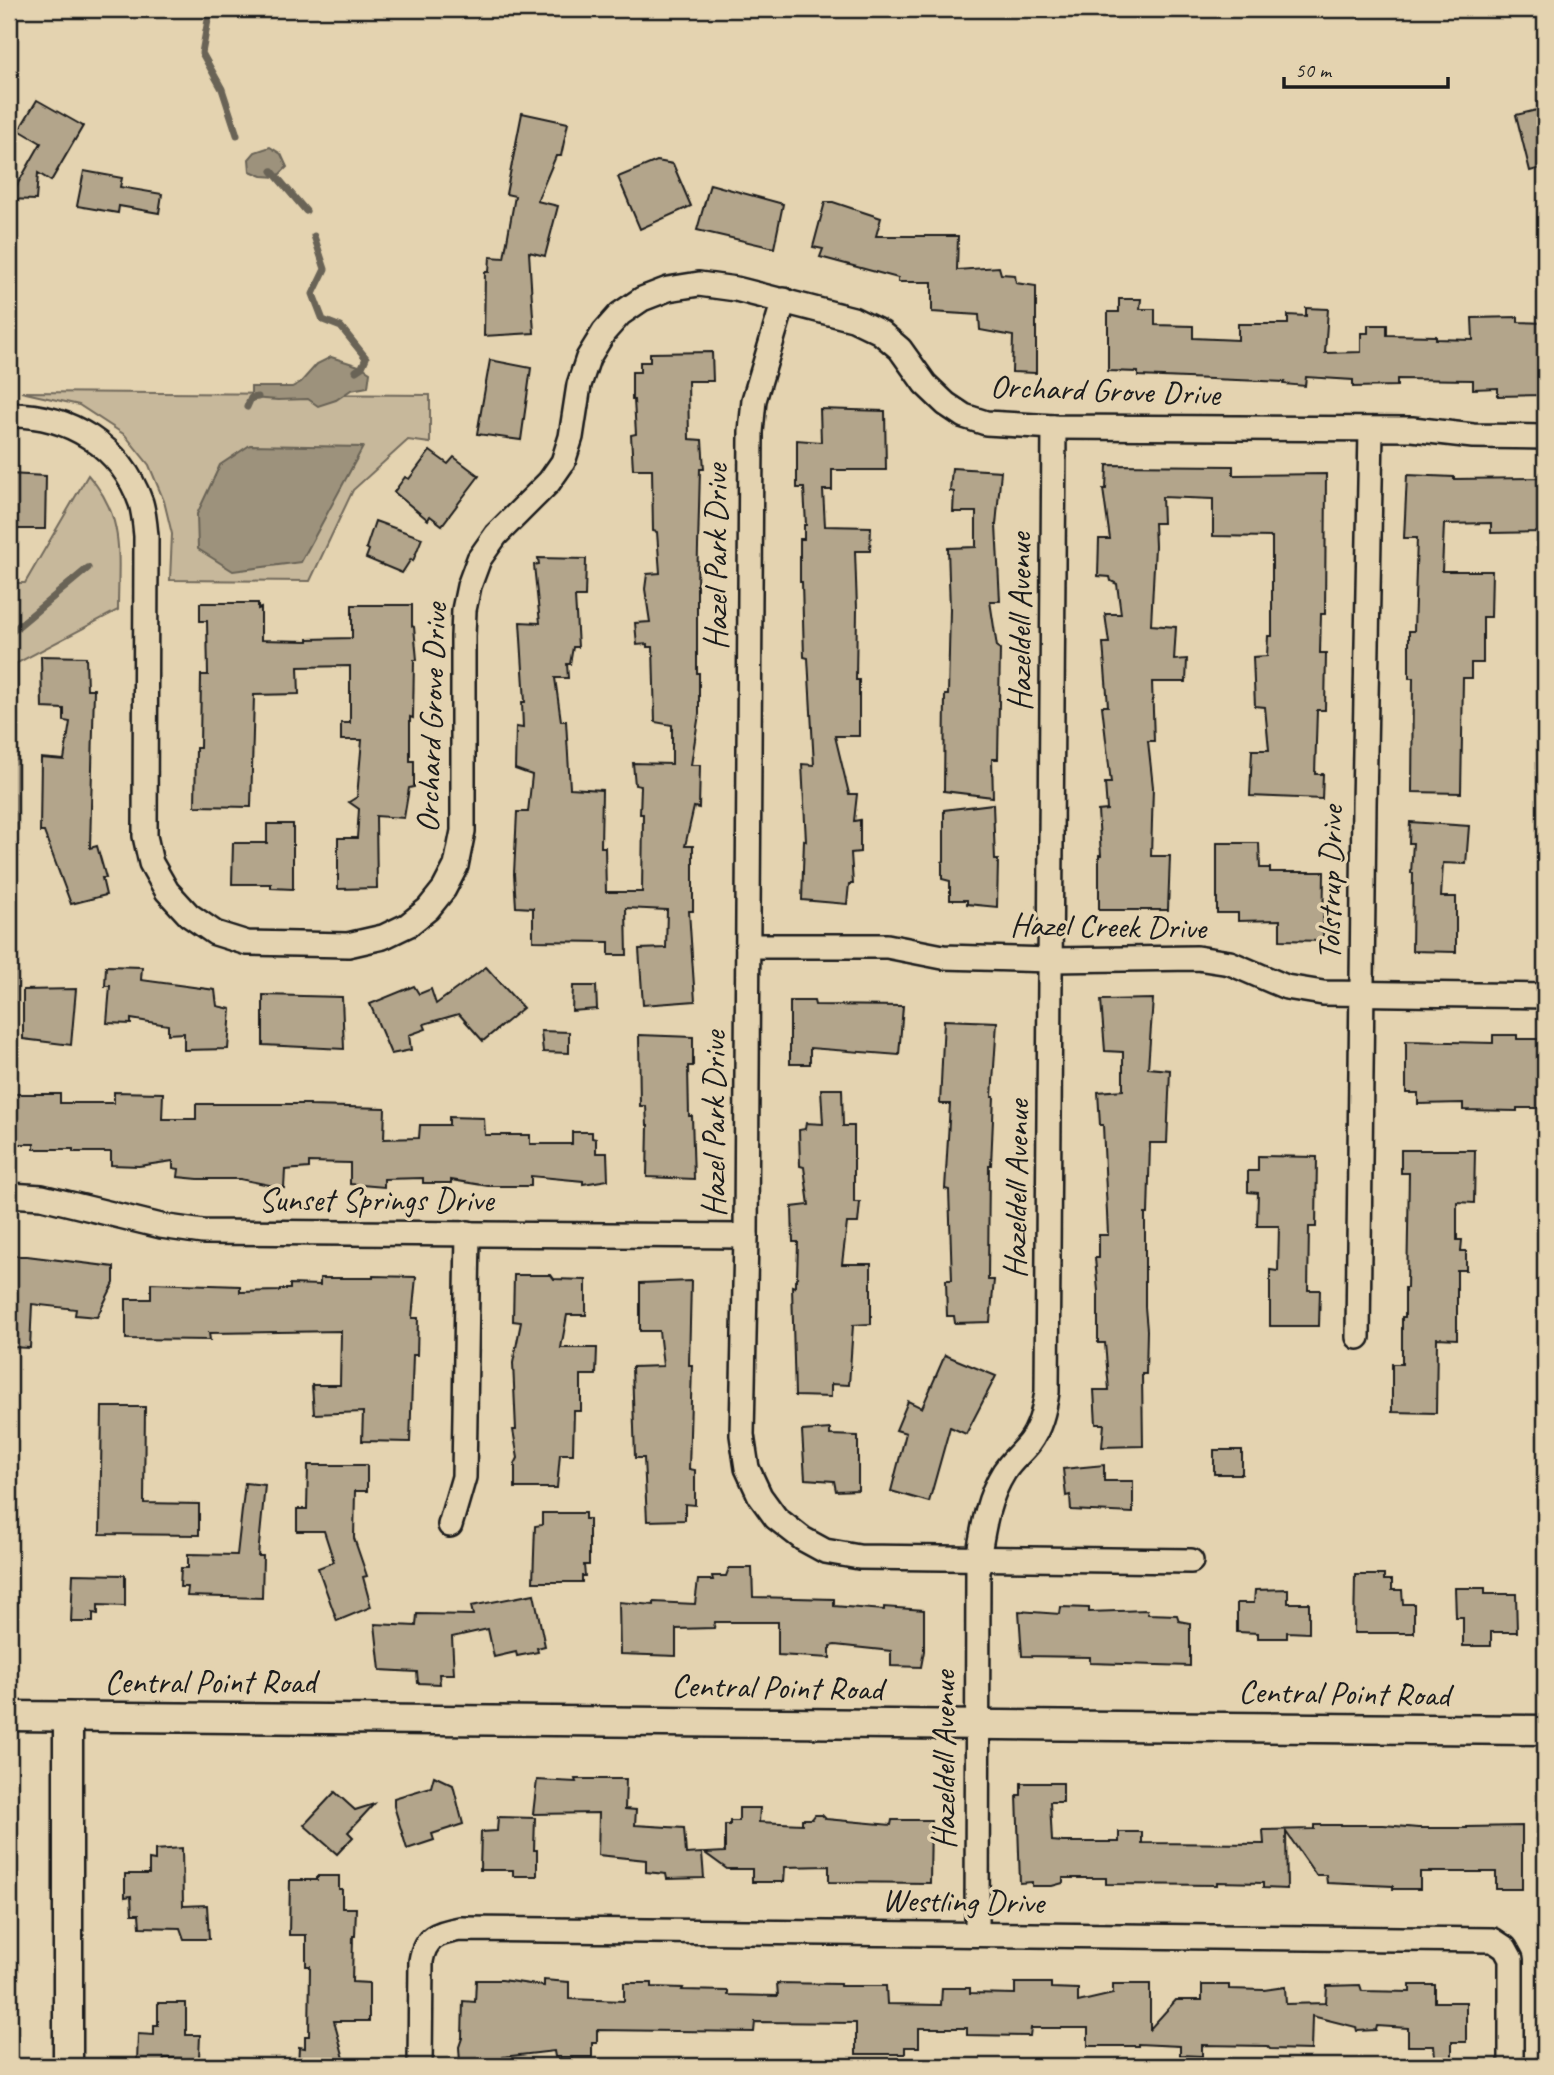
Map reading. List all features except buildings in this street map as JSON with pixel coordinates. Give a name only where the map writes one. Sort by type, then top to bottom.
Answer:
[{"type":"street","name":"Orchard Grove Drive","points":[[9,415],[25,414],[49,419],[72,426],[90,437],[114,457],[131,480],[142,506],[146,536],[145,836],[151,863],[167,891],[189,915],[215,933],[247,943],[348,946],[383,937],[408,925],[428,909],[444,889],[456,866],[463,831],[463,636],[464,610],[469,586],[479,559],[496,535],[549,482],[563,462],[571,437],[579,385],[588,358],[604,332],[620,314],[642,299],[668,289],[699,284],[783,300],[853,319],[880,332],[900,349],[925,384],[946,404],[964,416],[985,423],[1054,427],[1412,429],[1473,436],[1545,437]]},
{"type":"street","name":"Hazel Park Drive","points":[[783,300],[754,400],[751,432],[747,1236],[741,1435],[747,1468],[760,1496],[776,1518],[803,1539],[825,1551],[859,1558],[1191,1561]]},
{"type":"street","name":"Hazeldell Avenue","points":[[977,1934],[978,1560],[991,1498],[1005,1471],[1030,1442],[1042,1419],[1047,1392],[1054,427]]},
{"type":"street","name":"Tolstrup Drive","points":[[1358,1337],[1371,430]]},
{"type":"street","name":"Hazel Creek Drive","points":[[748,946],[887,946],[943,957],[1051,960],[1197,958],[1218,960],[1286,987],[1323,993],[1545,996]]},
{"type":"street","name":"Sunset Springs Drive","points":[[9,1195],[42,1197],[161,1226],[203,1231],[747,1236]]},
{"type":"street","points":[[450,1525],[464,1477],[468,1233]]},
{"type":"street","name":"Central Point Road","points":[[9,1716],[1545,1730]]},
{"type":"street","points":[[68,1717],[68,2066]]},
{"type":"street","name":"Westling Drive","points":[[420,2066],[423,1948],[429,1940],[443,1932],[460,1929],[1493,1940],[1505,1948],[1511,1959],[1511,2066]]},
{"type":"shaded area","points":[[270,147],[281,154],[287,167],[277,177],[262,176],[250,171],[249,159],[255,152]]},
{"type":"shaded area","points":[[331,357],[370,372],[368,387],[351,390],[336,400],[318,406],[308,399],[251,398],[251,387],[292,387],[301,382],[317,364]]},
{"type":"shaded area","points":[[21,392],[430,395],[430,443],[408,440],[353,490],[310,581],[170,580],[172,534],[164,501],[149,465],[125,435],[79,405]]},
{"type":"shaded area","points":[[250,445],[363,447],[301,562],[233,571],[198,549],[197,514],[220,465]]},
{"type":"shaded area","points":[[88,475],[109,506],[114,522],[119,555],[118,610],[17,663],[15,1075],[9,1075],[9,583],[25,583]]},
{"type":"waterway","points":[[210,9],[202,53],[222,89],[237,135]]},
{"type":"waterway","points":[[272,171],[306,211]]},
{"type":"waterway","points":[[314,236],[325,269],[313,294],[323,320],[341,327],[366,358],[362,367],[356,371]]},
{"type":"waterway","points":[[247,407],[251,398],[258,397]]},
{"type":"waterway","points":[[9,634],[88,568]]}]
